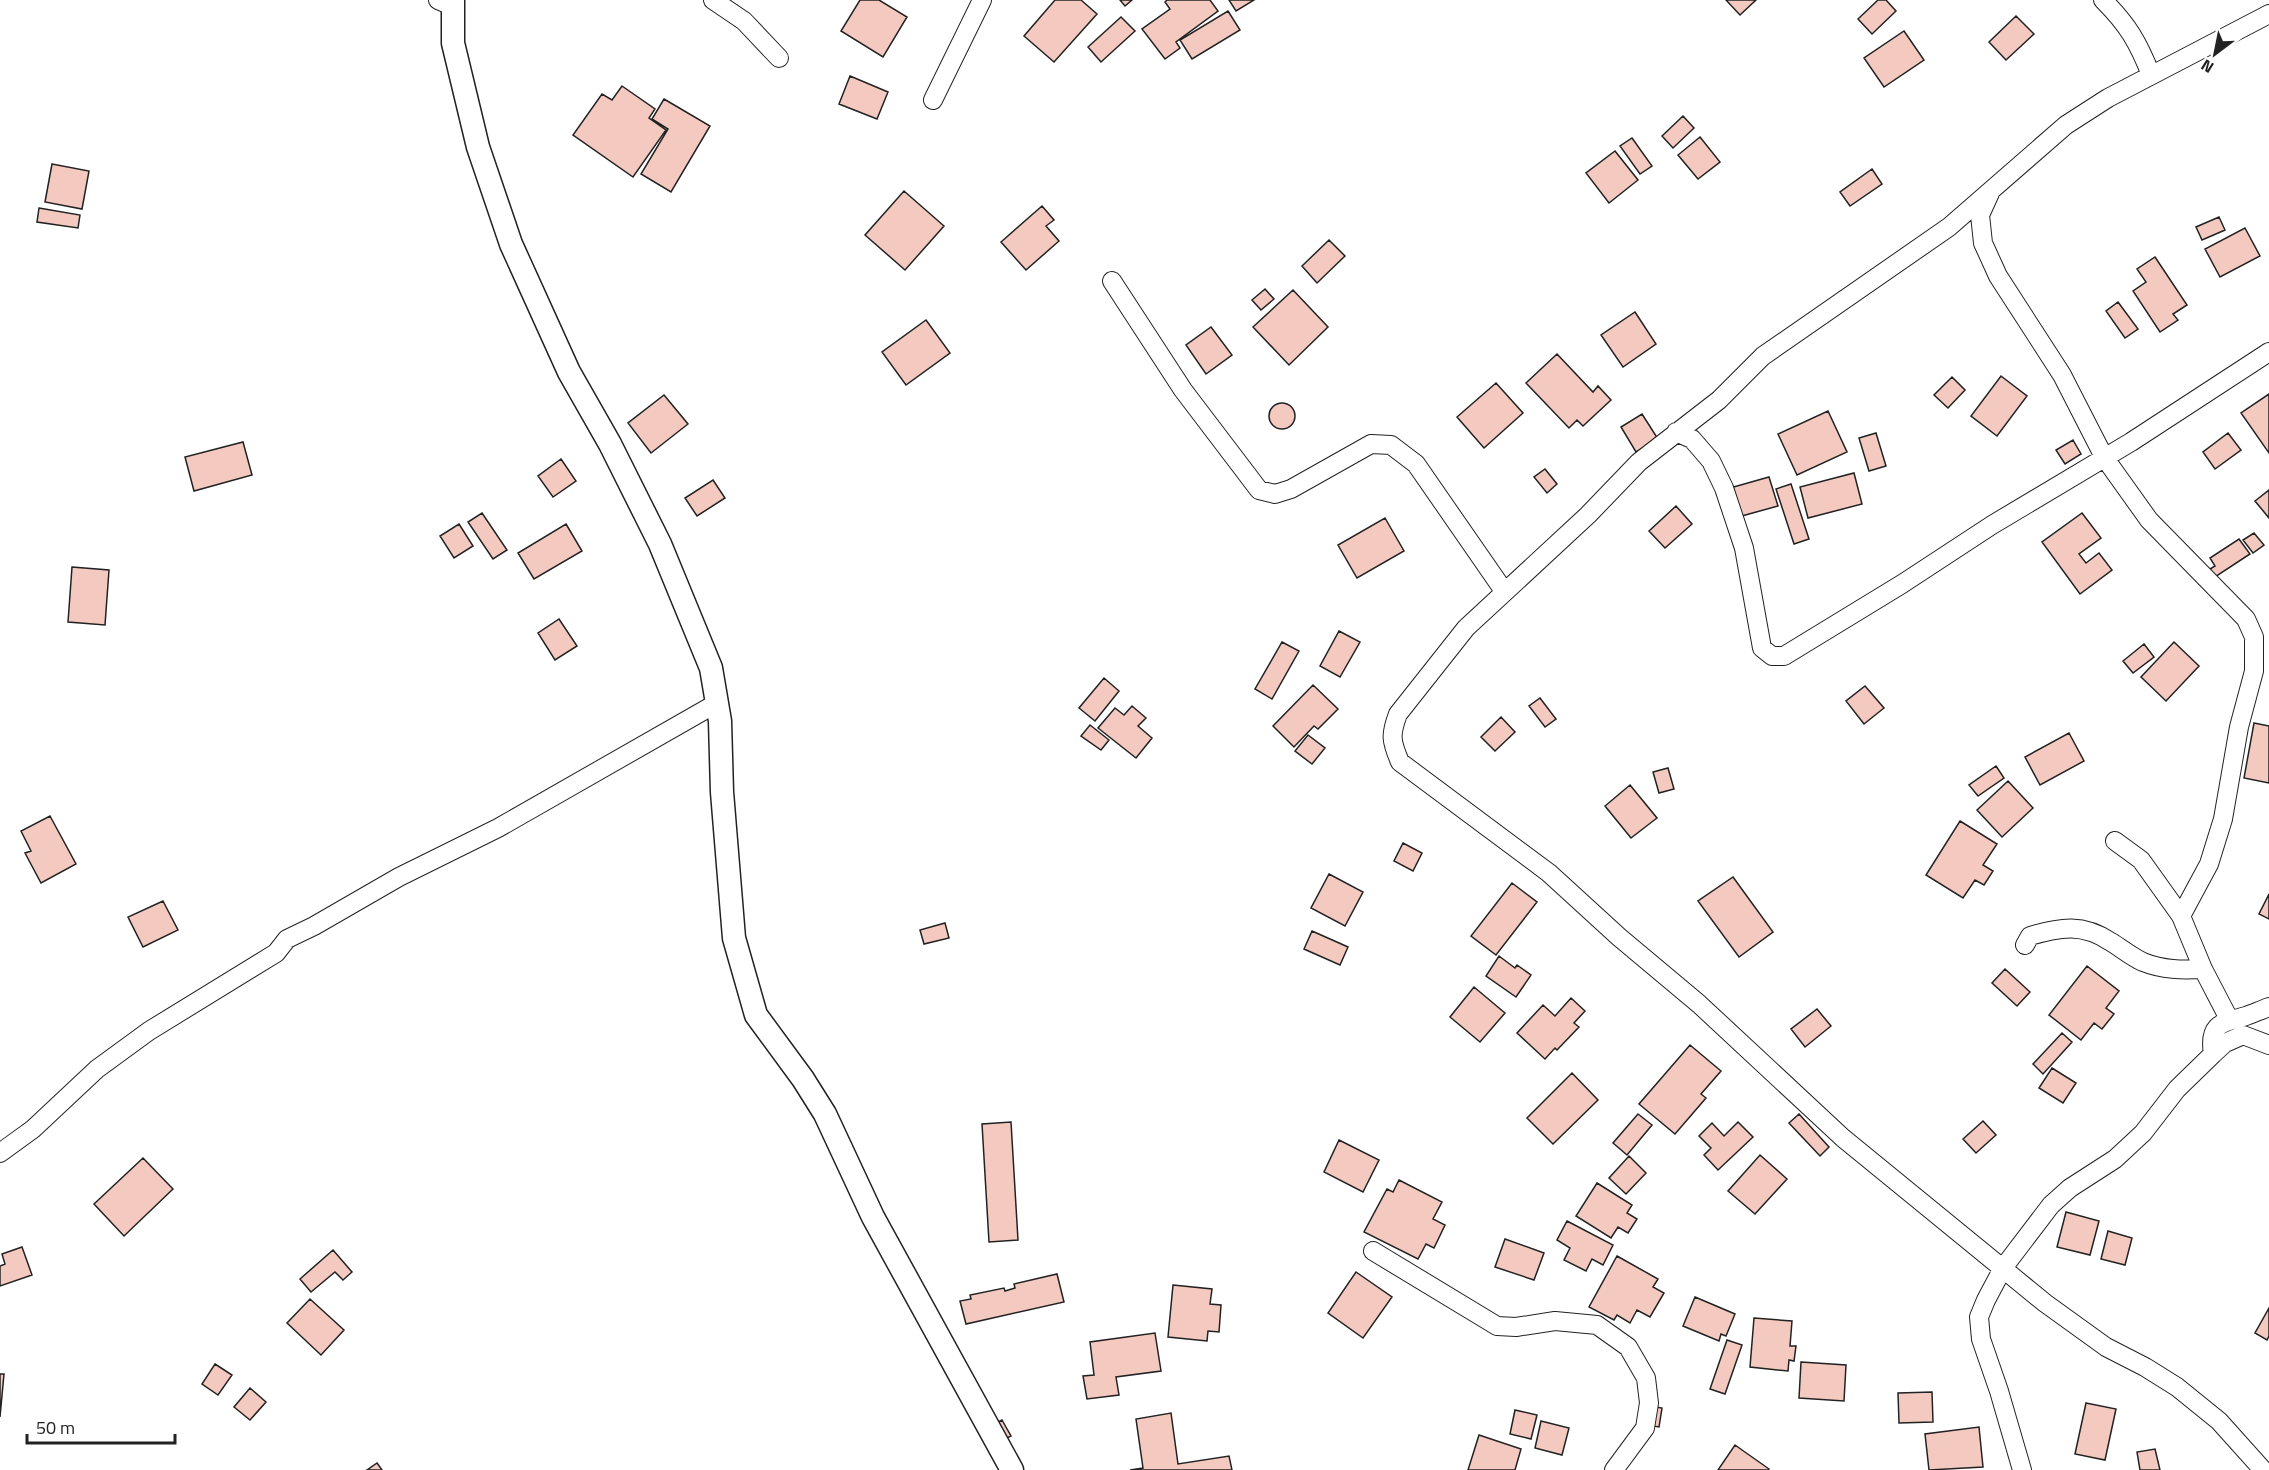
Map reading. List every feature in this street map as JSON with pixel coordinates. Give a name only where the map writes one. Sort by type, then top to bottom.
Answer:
[{"type":"street","points":[[713,0],[744,21],[779,58]]},
{"type":"street","points":[[933,100],[982,0]]},
{"type":"street","points":[[2103,0],[2120,18],[2138,43],[2151,75]]},
{"type":"street","points":[[448,2],[453,43],[478,147],[511,244],[569,372],[610,444],[660,544],[711,668],[720,721],[726,852],[734,938],[756,1015],[803,1079],[825,1114],[873,1217],[1012,1470]]},
{"type":"street","points":[[2264,1470],[2219,1421],[2177,1387],[2106,1347],[2045,1303],[1843,1138],[1699,1004],[1619,937],[1549,873],[1400,762],[1392,742],[1393,727],[1398,714],[1466,628],[1588,515],[1638,462],[1719,400],[1763,356],[1949,227],[1992,187],[2066,125],[2108,98],[2269,14]]},
{"type":"street","points":[[1992,187],[1980,215],[1983,243],[1998,276],[2062,375],[2104,457],[2149,520],[2246,619],[2254,637],[2254,671],[2239,727],[2223,819],[2209,864],[2181,916]]},
{"type":"street","points":[[1112,281],[1183,390],[1259,490],[1275,494],[1292,489],[1371,444],[1391,445],[1416,464],[1504,591]]},
{"type":"street","points":[[1676,432],[1692,439],[1712,461],[1724,488],[1743,548],[1762,648],[1772,656],[1784,656],[2131,442],[2269,352]]},
{"type":"street","points":[[0,1153],[33,1129],[97,1069],[149,1031],[276,953],[287,939],[399,877],[498,828],[717,703]]},
{"type":"street","points":[[2115,841],[2141,860],[2181,916],[2203,969],[2229,1019]]},
{"type":"street","points":[[2025,945],[2030,936],[2058,928],[2083,929],[2106,938],[2140,961],[2160,968],[2203,969]]},
{"type":"street","points":[[2213,1054],[2212,1033],[2218,1025],[2229,1019],[2269,1007]]},
{"type":"street","points":[[2022,1470],[1981,1339],[1979,1317],[2003,1268],[2051,1205],[2070,1188],[2115,1159],[2143,1133],[2177,1089],[2225,1043],[2243,1035],[2269,1045]]},
{"type":"street","points":[[1373,1251],[1497,1326],[1516,1327],[1555,1321],[1597,1325],[1628,1347],[1646,1378],[1649,1403],[1645,1428],[1614,1470]]},
{"type":"building","points":[[860,0],[879,0],[907,17],[883,57],[841,31]]},
{"type":"building","points":[[1055,0],[1081,0],[1097,14],[1054,62],[1024,36]]},
{"type":"building","points":[[1120,0],[1132,0],[1125,6]]},
{"type":"building","points":[[1167,0],[1210,0],[1218,11],[1176,42],[1180,48],[1165,59],[1142,29],[1170,9],[1165,2]]},
{"type":"building","points":[[1229,0],[1254,0],[1236,11]]},
{"type":"building","points":[[1726,0],[1756,0],[1740,15]]},
{"type":"building","points":[[1878,0],[1886,0],[1896,11],[1872,34],[1858,19]]},
{"type":"building","points":[[1228,11],[1240,30],[1192,59],[1180,40]]},
{"type":"building","points":[[2016,16],[2034,34],[2006,60],[1989,42]]},
{"type":"building","points":[[1121,17],[1135,31],[1101,62],[1088,47]]},
{"type":"building","points":[[1904,31],[1924,60],[1884,87],[1864,58]]},
{"type":"building","points":[[850,76],[888,92],[877,119],[839,104]]},
{"type":"building","points":[[622,86],[655,109],[649,118],[666,130],[633,177],[573,135],[602,94],[612,100]]},
{"type":"building","points":[[664,99],[710,126],[671,192],[641,174],[668,129],[652,119]]},
{"type":"building","points":[[1683,116],[1694,128],[1673,148],[1662,136]]},
{"type":"building","points":[[1700,137],[1720,162],[1698,179],[1678,155]]},
{"type":"building","points":[[1632,138],[1652,166],[1640,174],[1620,146]]},
{"type":"building","points":[[1615,151],[1638,180],[1609,203],[1586,173]]},
{"type":"building","points":[[52,164],[89,171],[82,209],[45,202]]},
{"type":"building","points":[[1872,169],[1882,184],[1850,206],[1840,192]]},
{"type":"building","points":[[904,191],[944,226],[905,270],[865,235]]},
{"type":"building","points":[[1042,206],[1054,220],[1046,226],[1059,241],[1026,270],[1001,242]]},
{"type":"building","points":[[39,208],[80,215],[78,228],[37,222]]},
{"type":"building","points":[[2219,217],[2225,230],[2202,240],[2196,227]]},
{"type":"building","points":[[2245,228],[2260,256],[2220,277],[2205,249]]},
{"type":"building","points":[[1329,240],[1345,256],[1317,283],[1302,266]]},
{"type":"building","points":[[2155,257],[2187,305],[2173,314],[2178,320],[2160,332],[2133,291],[2146,282],[2137,269]]},
{"type":"building","points":[[1265,289],[1274,299],[1261,310],[1252,300]]},
{"type":"building","points":[[1293,290],[1328,327],[1289,365],[1253,327]]},
{"type":"building","points":[[2118,302],[2138,329],[2125,338],[2106,311]]},
{"type":"building","points":[[1635,312],[1656,344],[1623,367],[1601,335]]},
{"type":"building","points":[[926,320],[950,353],[906,385],[882,352]]},
{"type":"building","points":[[1211,327],[1232,355],[1206,374],[1186,345]]},
{"type":"building","points":[[1557,354],[1593,392],[1598,386],[1611,400],[1583,426],[1577,420],[1569,428],[1526,383]]},
{"type":"building","points":[[2001,376],[2027,396],[1997,436],[1971,416]]},
{"type":"building","points":[[1952,377],[1965,390],[1948,408],[1934,395]]},
{"type":"building","points":[[1496,383],[1523,413],[1484,448],[1457,417]]},
{"type":"building","points":[[2269,394],[2269,453],[2241,413]]},
{"type":"building","points":[[664,395],[688,424],[651,453],[628,423]]},
{"type":"building","points":[[1282,403],[1291,407],[1295,416],[1291,425],[1282,429],[1273,425],[1269,416],[1273,407]]},
{"type":"building","points":[[1828,411],[1847,452],[1797,475],[1778,434]]},
{"type":"building","points":[[1642,414],[1658,439],[1636,452],[1621,427]]},
{"type":"building","points":[[1876,433],[1886,466],[1869,471],[1859,438]]},
{"type":"building","points":[[2228,433],[2241,450],[2215,469],[2203,452]]},
{"type":"building","points":[[2073,440],[2081,454],[2065,464],[2056,450]]},
{"type":"building","points":[[243,442],[252,475],[194,491],[185,457]]},
{"type":"building","points":[[561,459],[576,481],[553,497],[538,476]]},
{"type":"building","points":[[1545,469],[1557,484],[1547,493],[1534,477]]},
{"type":"building","points":[[1854,473],[1862,504],[1808,518],[1800,487]]},
{"type":"building","points":[[1769,477],[1778,506],[1738,517],[1730,488]]},
{"type":"building","points":[[713,480],[725,498],[697,516],[685,498]]},
{"type":"building","points":[[1791,484],[1809,539],[1794,544],[1776,489]]},
{"type":"building","points":[[2269,490],[2269,518],[2255,501]]},
{"type":"building","points":[[1676,506],[1692,524],[1665,548],[1649,531]]},
{"type":"building","points":[[482,513],[507,550],[493,559],[468,522]]},
{"type":"building","points":[[2082,513],[2101,538],[2079,554],[2086,563],[2099,553],[2112,570],[2080,594],[2042,542]]},
{"type":"building","points":[[1385,518],[1404,551],[1357,578],[1338,545]]},
{"type":"building","points":[[459,524],[473,546],[454,558],[440,536]]},
{"type":"building","points":[[566,524],[582,551],[534,579],[518,553]]},
{"type":"building","points":[[2254,533],[2264,545],[2253,553],[2243,540]]},
{"type":"building","points":[[2239,539],[2250,554],[2215,577],[2210,569],[2215,566],[2210,558]]},
{"type":"building","points":[[72,567],[109,570],[105,625],[68,622]]},
{"type":"building","points":[[559,619],[577,646],[555,660],[538,633]]},
{"type":"building","points":[[1339,631],[1360,642],[1340,677],[1320,666]]},
{"type":"building","points":[[1282,642],[1299,651],[1272,699],[1255,689]]},
{"type":"building","points":[[2174,642],[2199,666],[2166,701],[2141,677]]},
{"type":"building","points":[[2144,644],[2154,657],[2133,673],[2123,661]]},
{"type":"building","points":[[1104,678],[1119,691],[1095,721],[1079,708]]},
{"type":"building","points":[[1313,685],[1338,709],[1318,729],[1314,726],[1294,747],[1273,726]]},
{"type":"building","points":[[1865,686],[1884,708],[1864,724],[1846,701]]},
{"type":"building","points":[[1540,698],[1556,719],[1545,727],[1529,706]]},
{"type":"building","points":[[1132,706],[1146,718],[1138,726],[1152,738],[1136,758],[1098,728],[1115,708],[1124,715]]},
{"type":"building","points":[[1501,717],[1515,732],[1495,751],[1481,737]]},
{"type":"building","points":[[2254,723],[2269,726],[2269,783],[2244,778]]},
{"type":"building","points":[[1090,725],[1109,740],[1101,750],[1081,736]]},
{"type":"building","points":[[2069,733],[2084,761],[2040,785],[2025,757]]},
{"type":"building","points":[[1308,735],[1325,748],[1312,764],[1295,751]]},
{"type":"building","points":[[1996,766],[2004,778],[1978,796],[1969,785]]},
{"type":"building","points":[[1668,768],[1674,789],[1659,793],[1653,772]]},
{"type":"building","points":[[2008,781],[2033,808],[2002,837],[1977,810]]},
{"type":"building","points":[[1630,785],[1657,818],[1631,838],[1605,806]]},
{"type":"building","points":[[50,816],[76,864],[41,883],[25,853],[31,851],[21,831]]},
{"type":"building","points":[[1960,821],[1997,844],[1983,865],[1993,871],[1984,885],[1975,880],[1963,898],[1926,875]]},
{"type":"building","points":[[1403,843],[1422,853],[1413,871],[1394,861]]},
{"type":"building","points":[[1329,874],[1363,892],[1345,926],[1311,908]]},
{"type":"building","points":[[1733,877],[1773,932],[1739,957],[1698,901]]},
{"type":"building","points":[[1512,883],[1537,902],[1496,955],[1471,936]]},
{"type":"building","points":[[2269,894],[2269,919],[2259,914]]},
{"type":"building","points":[[163,901],[178,930],[143,947],[128,917]]},
{"type":"building","points":[[945,923],[949,938],[924,944],[920,930]]},
{"type":"building","points":[[1312,931],[1348,947],[1340,965],[1304,949]]},
{"type":"building","points":[[1499,956],[1515,968],[1517,965],[1531,975],[1516,997],[1486,976]]},
{"type":"building","points":[[2087,966],[2119,991],[2106,1008],[2114,1014],[2102,1029],[2094,1023],[2081,1040],[2049,1015]]},
{"type":"building","points":[[2005,969],[2030,992],[2017,1006],[1992,983]]},
{"type":"building","points":[[1474,987],[1505,1013],[1480,1042],[1450,1017]]},
{"type":"building","points":[[1571,998],[1585,1011],[1574,1023],[1579,1027],[1545,1059],[1517,1033],[1543,1005],[1555,1016]]},
{"type":"building","points":[[1817,1009],[1831,1026],[1805,1047],[1791,1029]]},
{"type":"building","points":[[2062,1033],[2072,1042],[2043,1074],[2033,1064]]},
{"type":"building","points":[[1690,1045],[1721,1071],[1701,1094],[1706,1098],[1675,1134],[1639,1104]]},
{"type":"building","points":[[2052,1068],[2076,1083],[2063,1103],[2039,1088]]},
{"type":"building","points":[[1572,1073],[1598,1100],[1553,1144],[1527,1118]]},
{"type":"building","points":[[1638,1114],[1652,1125],[1627,1155],[1613,1143]]},
{"type":"building","points":[[1799,1114],[1829,1147],[1820,1156],[1789,1123]]},
{"type":"building","points":[[1983,1121],[1996,1135],[1976,1153],[1963,1139]]},
{"type":"building","points":[[1011,1122],[1018,1240],[989,1242],[982,1124]]},
{"type":"building","points":[[1738,1122],[1753,1137],[1718,1170],[1704,1155],[1711,1148],[1699,1136],[1712,1123],[1724,1136]]},
{"type":"building","points":[[1339,1140],[1379,1160],[1363,1192],[1324,1172]]},
{"type":"building","points":[[1760,1155],[1787,1179],[1755,1214],[1728,1191]]},
{"type":"building","points":[[1629,1156],[1646,1173],[1626,1194],[1609,1178]]},
{"type":"building","points":[[143,1158],[173,1189],[124,1236],[94,1204]]},
{"type":"building","points":[[1399,1180],[1442,1202],[1433,1219],[1445,1225],[1434,1248],[1426,1244],[1418,1259],[1364,1232],[1387,1189],[1393,1192]]},
{"type":"building","points":[[1597,1183],[1632,1205],[1627,1213],[1637,1219],[1628,1233],[1618,1227],[1611,1238],[1576,1216]]},
{"type":"building","points":[[2066,1212],[2099,1221],[2090,1255],[2057,1247]]},
{"type":"building","points":[[1567,1221],[1613,1245],[1603,1265],[1592,1259],[1586,1271],[1564,1260],[1570,1248],[1557,1240]]},
{"type":"building","points":[[2108,1231],[2132,1238],[2125,1265],[2101,1259]]},
{"type":"building","points":[[1505,1239],[1544,1253],[1534,1280],[1495,1267]]},
{"type":"building","points":[[22,1247],[32,1275],[0,1286],[0,1266],[5,1264],[2,1254]]},
{"type":"building","points":[[333,1250],[352,1272],[343,1280],[335,1272],[311,1292],[300,1279]]},
{"type":"building","points":[[1617,1256],[1658,1279],[1653,1287],[1664,1293],[1650,1317],[1637,1310],[1630,1323],[1617,1315],[1614,1320],[1589,1307]]},
{"type":"building","points":[[1356,1272],[1392,1297],[1363,1338],[1328,1313]]},
{"type":"building","points":[[1057,1274],[1064,1302],[966,1324],[960,1301],[971,1299],[970,1295],[1004,1288],[1005,1291],[1015,1288],[1014,1284]]},
{"type":"building","points":[[1173,1285],[1212,1289],[1210,1304],[1221,1305],[1219,1332],[1208,1331],[1207,1341],[1168,1337]]},
{"type":"building","points":[[1695,1297],[1735,1314],[1726,1336],[1721,1334],[1719,1341],[1683,1326]]},
{"type":"building","points":[[310,1299],[344,1330],[321,1355],[287,1323]]},
{"type":"building","points":[[2269,1308],[2269,1336],[2267,1340],[2255,1333]]},
{"type":"building","points":[[1754,1318],[1792,1321],[1790,1346],[1796,1346],[1794,1361],[1789,1360],[1788,1371],[1750,1367]]},
{"type":"building","points":[[1155,1333],[1161,1371],[1116,1377],[1119,1395],[1087,1399],[1083,1376],[1094,1375],[1090,1342]]},
{"type":"building","points":[[1727,1340],[1742,1345],[1725,1394],[1710,1389]]},
{"type":"building","points":[[1801,1362],[1846,1365],[1844,1401],[1799,1398]]},
{"type":"building","points":[[215,1364],[232,1375],[218,1395],[202,1384]]},
{"type":"building","points":[[0,1374],[4,1374],[0,1417]]},
{"type":"building","points":[[250,1388],[266,1402],[250,1420],[234,1407]]},
{"type":"building","points":[[1932,1392],[1933,1422],[1899,1423],[1898,1393]]},
{"type":"building","points":[[2086,1403],[2116,1409],[2105,1460],[2075,1454]]},
{"type":"building","points":[[1650,1406],[1662,1408],[1659,1427],[1647,1425]]},
{"type":"building","points":[[1515,1410],[1537,1415],[1531,1439],[1510,1434]]},
{"type":"building","points":[[1171,1413],[1178,1464],[1229,1456],[1232,1470],[1130,1470],[1143,1468],[1136,1419]]},
{"type":"building","points":[[1002,1420],[1011,1436],[999,1442],[990,1426]]},
{"type":"building","points":[[1541,1421],[1569,1428],[1562,1455],[1535,1448]]},
{"type":"building","points":[[1979,1427],[1983,1467],[1929,1470],[1925,1434]]},
{"type":"building","points":[[1479,1435],[1521,1449],[1515,1470],[1468,1470]]},
{"type":"building","points":[[1735,1445],[1769,1469],[1718,1470]]},
{"type":"building","points":[[2155,1449],[2160,1470],[2140,1470],[2137,1452]]},
{"type":"building","points":[[377,1463],[382,1470],[367,1470]]}]
